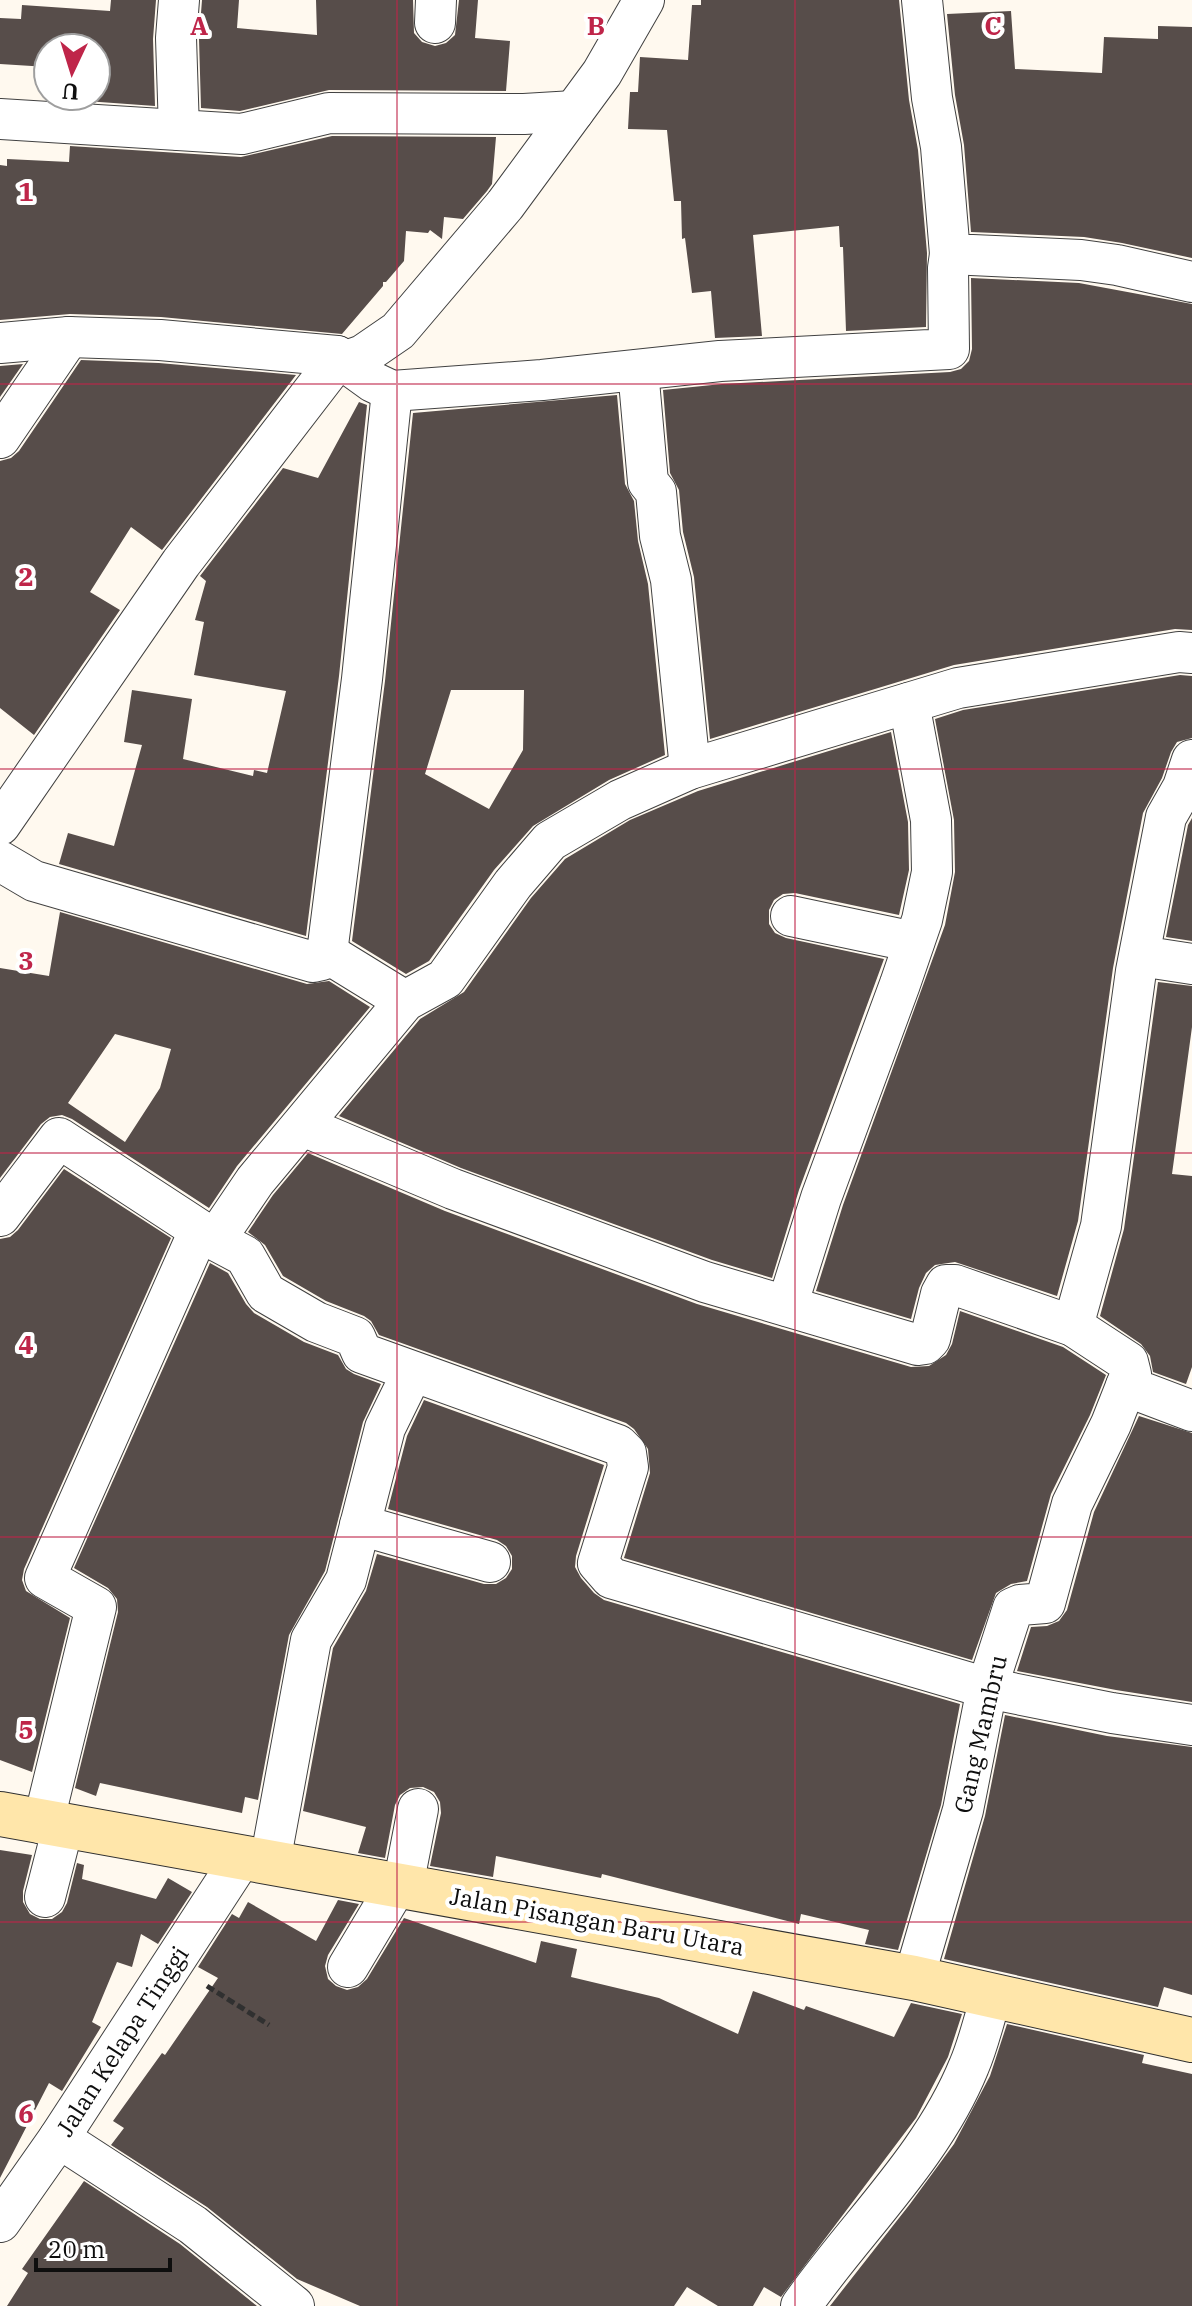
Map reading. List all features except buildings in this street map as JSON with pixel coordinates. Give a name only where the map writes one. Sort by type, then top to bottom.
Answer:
[{"type":"street","points":[[179,0],[176,38],[179,130]]},
{"type":"street","points":[[0,861],[34,881],[313,962],[322,960],[327,953],[362,679],[363,355],[398,331],[505,205],[602,73],[644,0]]},
{"type":"street","points":[[0,343],[69,337],[209,343],[361,372],[542,380],[720,361],[949,349],[950,254],[941,147],[932,98],[922,0]]},
{"type":"street","points":[[0,119],[242,134],[329,113],[524,114],[574,111]]},
{"type":"street","points":[[950,254],[1081,260],[1192,282]]},
{"type":"street","points":[[0,438],[69,337]]},
{"type":"street","points":[[0,825],[181,563],[334,364],[361,372]]},
{"type":"street","points":[[638,370],[648,482],[656,492],[660,536],[671,580],[690,769]]},
{"type":"street","points":[[45,1897],[53,1825],[96,1607],[45,1578],[207,1236],[303,1126],[405,1001],[445,979],[513,884],[550,841],[620,800],[690,769],[958,688],[1179,652],[1192,653]]},
{"type":"street","points":[[787,1306],[821,1198],[914,942],[932,872],[931,820],[909,703]]},
{"type":"street","points":[[1073,1326],[1101,1226],[1140,956],[1166,817],[1180,793],[1192,760]]},
{"type":"street","points":[[791,916],[914,942]]},
{"type":"street","points":[[327,953],[405,1001]]},
{"type":"street","points":[[1140,956],[1192,964]]},
{"type":"street","points":[[303,1126],[453,1189],[705,1282],[918,1345],[930,1339],[946,1285],[955,1285],[1073,1326],[1128,1362],[1131,1374],[1126,1386],[1192,1411]]},
{"type":"street","points":[[0,1216],[59,1138],[207,1236],[245,1256],[266,1293],[316,1322],[355,1337],[362,1353],[618,1445],[626,1453],[628,1467],[598,1563],[611,1578],[987,1688],[1112,1713],[1192,1725]]},
{"type":"street","points":[[256,1860],[311,1640],[346,1580],[385,1428],[412,1373]]},
{"type":"street","name":"Gang Mambru","points":[[914,1978],[963,1810],[987,1688],[1013,1608],[1045,1603],[1072,1504],[1126,1386]]},
{"type":"street","points":[[360,1525],[490,1562]]},
{"type":"street","points":[[348,1967],[400,1886],[418,1809]]},
{"type":"street","name":"Jalan Pisangan Baru Utara","points":[[0,1814],[914,1978],[1192,2040]]},
{"type":"street","name":"Jalan Kelapa Tinggi","points":[[0,2222],[59,2138],[172,1963],[256,1860]]},
{"type":"street","points":[[801,2306],[826,2270],[900,2181],[947,2109],[969,2065],[992,1995]]},
{"type":"street","points":[[59,2138],[193,2225],[294,2306]]},
{"type":"path","points":[[172,1963],[269,2025]]}]
